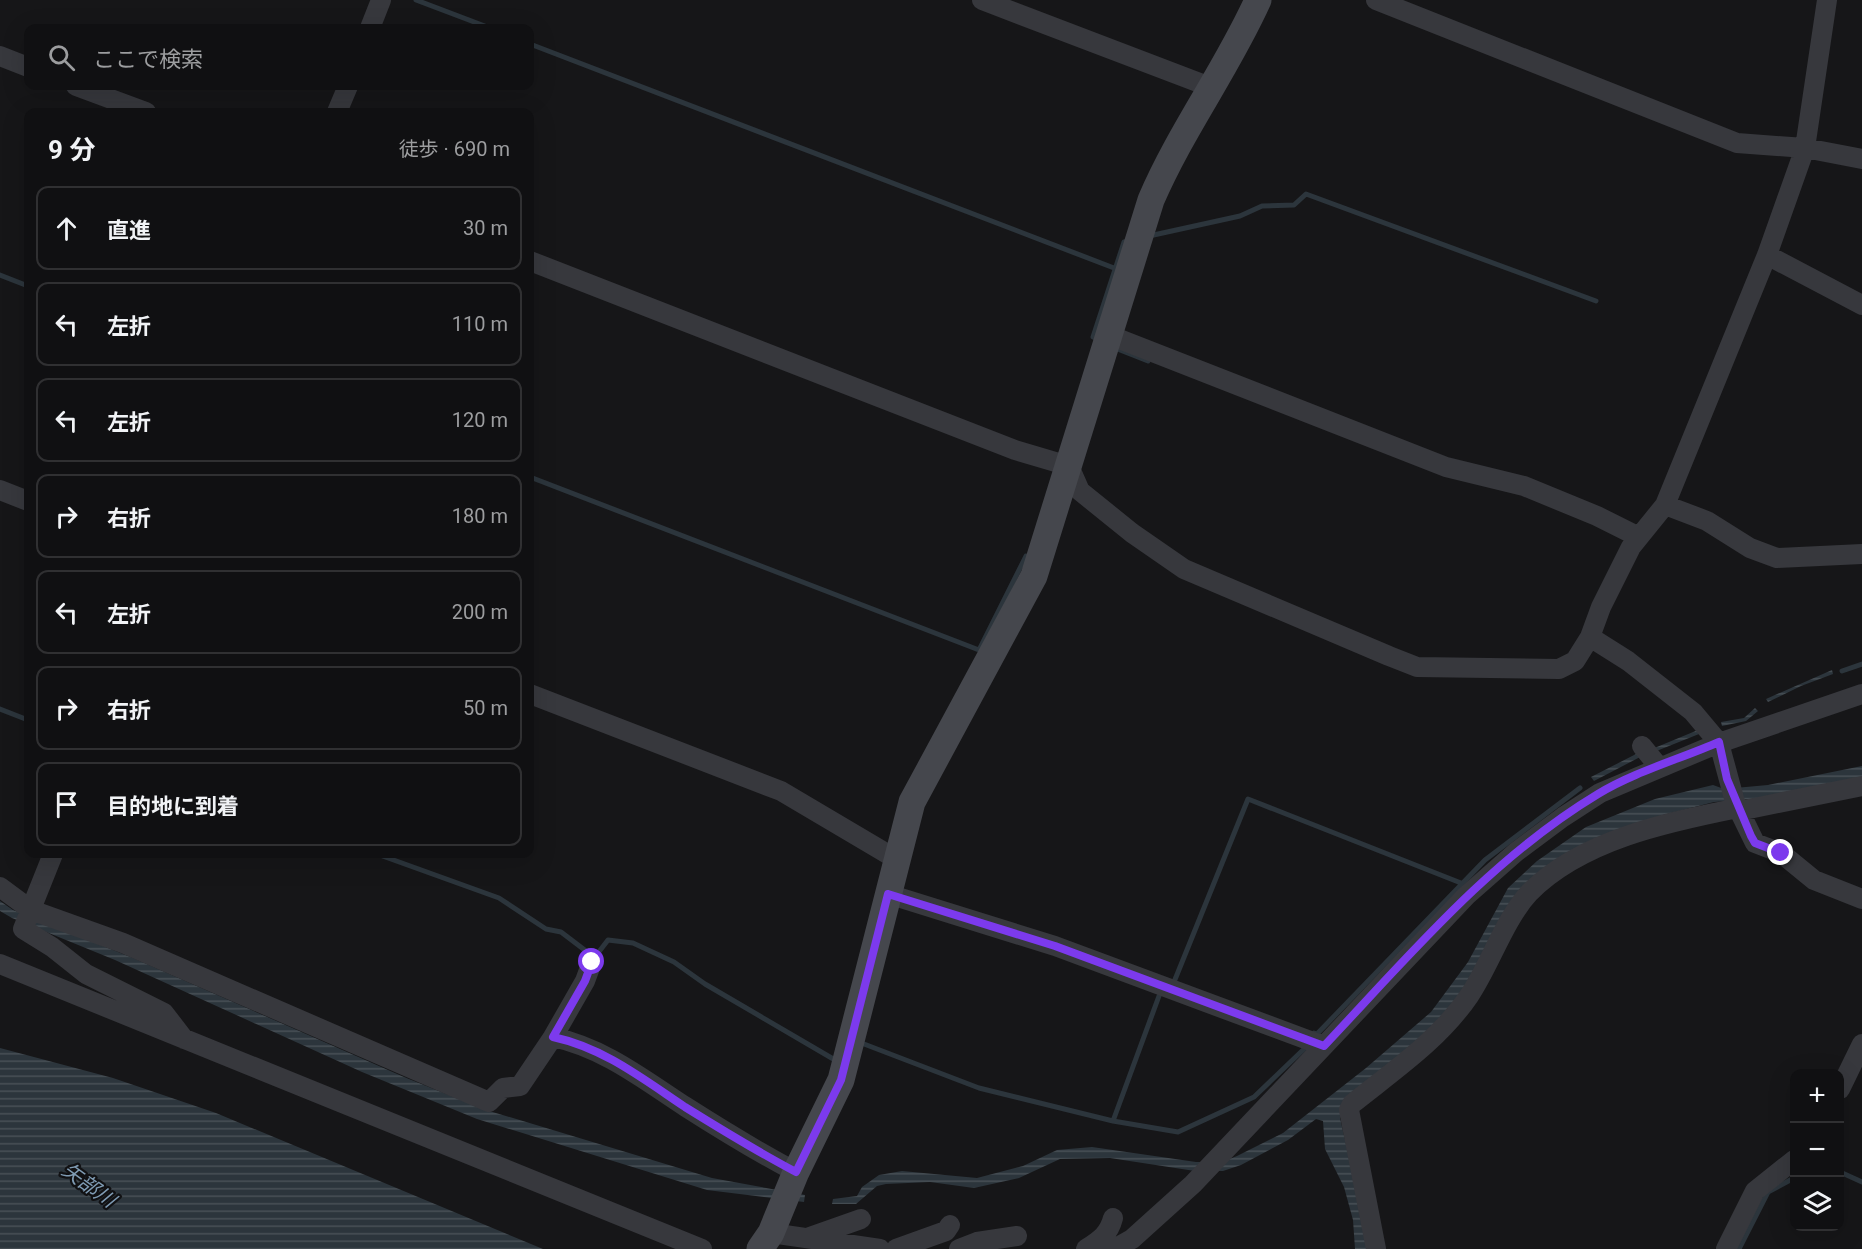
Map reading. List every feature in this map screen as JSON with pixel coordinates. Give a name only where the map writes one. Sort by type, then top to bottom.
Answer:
[{"type":"street","points":[[372,24],[381,0]]},
{"type":"street","points":[[880,1249],[806,1238],[765,1241],[841,1080],[912,802],[1034,576],[1151,200],[1162,174],[1213,87],[1258,0]]},
{"type":"street","points":[[1376,0],[1737,143],[1805,148],[1862,159]]},
{"type":"street","points":[[1070,466],[1080,491],[1132,533],[1184,569],[1417,667],[1559,669],[1575,660],[1590,637],[1601,607],[1631,547],[1665,505],[1767,255],[1805,148],[1827,0]]},
{"type":"street","points":[[989,1],[1213,87]]},
{"type":"street","points":[[0,56],[24,65]]},
{"type":"street","points":[[87,90],[135,108]]},
{"type":"street","points":[[339,108],[346,90]]},
{"type":"street","points":[[1767,255],[1862,304]]},
{"type":"street","points":[[534,263],[1015,450],[1070,466]]},
{"type":"street","points":[[1110,335],[1446,466],[1524,486],[1597,516],[1639,537]]},
{"type":"street","points":[[0,490],[24,499]]},
{"type":"street","points":[[1665,505],[1707,521],[1750,548],[1777,558],[1862,554]]},
{"type":"street","points":[[1590,637],[1628,661],[1694,712],[1719,742],[1727,779],[1737,807],[1755,843],[1781,853],[1814,880],[1862,900]]},
{"type":"street","points":[[1114,1249],[1132,1239],[1203,1174],[1466,896],[1516,852],[1600,793],[1719,742],[1862,694]]},
{"type":"street","points":[[534,696],[781,791],[896,860]]},
{"type":"street","points":[[1642,746],[1659,767]]},
{"type":"street","points":[[1376,1249],[1349,1110],[1352,1104],[1421,1048],[1455,1016],[1489,963],[1517,910],[1530,893],[1567,866],[1599,847],[1659,824],[1737,807],[1862,786]]},
{"type":"street","points":[[51,858],[23,929],[52,947],[86,974],[164,1013],[185,1040]]},
{"type":"street","points":[[0,887],[31,910],[123,943],[489,1102],[503,1088],[520,1086],[553,1037],[585,981],[592,962],[591,958]]},
{"type":"street","points":[[888,894],[1055,946],[1324,1046]]},
{"type":"street","points":[[0,964],[702,1249]]},
{"type":"street","points":[[553,1037],[570,1041],[616,1060],[735,1139],[796,1172]]},
{"type":"street","points":[[1844,1079],[1862,1044]]},
{"type":"street","points":[[1726,1249],[1755,1191],[1790,1163]]},
{"type":"street","points":[[1086,1249],[1102,1239],[1110,1229],[1113,1218]]},
{"type":"street","points":[[806,1238],[861,1220]]},
{"type":"street","points":[[896,1249],[946,1232],[950,1225]]},
{"type":"street","points":[[959,1249],[977,1242],[1017,1236]]},
{"type":"water","points":[[1832,670],[1833,674],[1768,702],[1766,699]]},
{"type":"water","points":[[1755,708],[1758,711],[1746,721],[1722,726],[1721,722],[1744,718]]},
{"type":"water","points":[[1698,730],[1699,734],[1654,752],[1652,749]]},
{"type":"water","points":[[1640,752],[1642,756],[1594,781],[1591,777]]},
{"type":"water","points":[[1862,766],[1862,778],[1762,798],[1714,802],[1663,815],[1608,833],[1533,881],[1454,1004],[1340,1118],[1370,1249],[1355,1249],[1353,1220],[1344,1187],[1325,1149],[1323,1121],[1316,1119],[1288,1140],[1241,1165],[1223,1171],[1195,1171],[1110,1158],[1060,1159],[1019,1178],[974,1188],[930,1182],[886,1184],[877,1186],[856,1204],[832,1204],[833,1199],[857,1196],[862,1187],[879,1175],[902,1171],[977,1178],[1023,1166],[1057,1150],[1092,1147],[1196,1162],[1222,1162],[1237,1156],[1283,1133],[1366,1068],[1431,1012],[1468,962],[1508,888],[1537,861],[1586,827],[1655,799],[1713,785],[1724,789],[1768,785]]},
{"type":"water","points":[[0,901],[13,910],[133,958],[404,1077],[486,1110],[712,1178],[805,1195],[804,1202],[707,1190],[477,1119],[362,1072],[115,960],[12,918],[0,911]]},
{"type":"water","name":"矢部川","points":[[0,1048],[113,1078],[216,1113],[543,1249],[0,1249]]},
{"type":"waterway","points":[[416,0],[479,24]]},
{"type":"waterway","points":[[534,46],[1114,268]]},
{"type":"waterway","points":[[1149,236],[1240,216],[1262,206],[1294,205],[1306,194],[1596,301]]},
{"type":"waterway","points":[[1098,339],[1093,337],[1124,242],[1129,241]]},
{"type":"waterway","points":[[0,275],[24,284]]},
{"type":"waterway","points":[[1115,348],[1148,361]]},
{"type":"waterway","points":[[534,479],[979,650],[1026,556]]},
{"type":"waterway","points":[[1842,671],[1862,664]]},
{"type":"waterway","points":[[0,709],[24,718]]},
{"type":"waterway","points":[[1314,1033],[1317,1034],[1485,860],[1580,788]]},
{"type":"waterway","points":[[1174,982],[1248,799],[1461,883]]},
{"type":"waterway","points":[[388,858],[499,898],[546,929],[561,932],[586,951]]},
{"type":"waterway","points":[[598,953],[608,940],[633,943],[674,962],[705,984],[835,1060]]},
{"type":"waterway","points":[[1113,1121],[1159,996]]},
{"type":"waterway","points":[[864,1044],[979,1088],[1113,1121],[1178,1132],[1254,1097],[1304,1049]]},
{"type":"waterway","points":[[1844,1174],[1862,1182]]},
{"type":"waterway","points":[[1739,1249],[1768,1192],[1790,1180]]},
{"type":"route","points":[[592,962],[585,981],[553,1037],[570,1041],[616,1060],[735,1139],[796,1172],[841,1080],[888,894],[1055,946],[1324,1046],[1466,896],[1516,852],[1563,817],[1600,793],[1621,783],[1719,742],[1727,779],[1751,836],[1755,843],[1781,853]]}]
